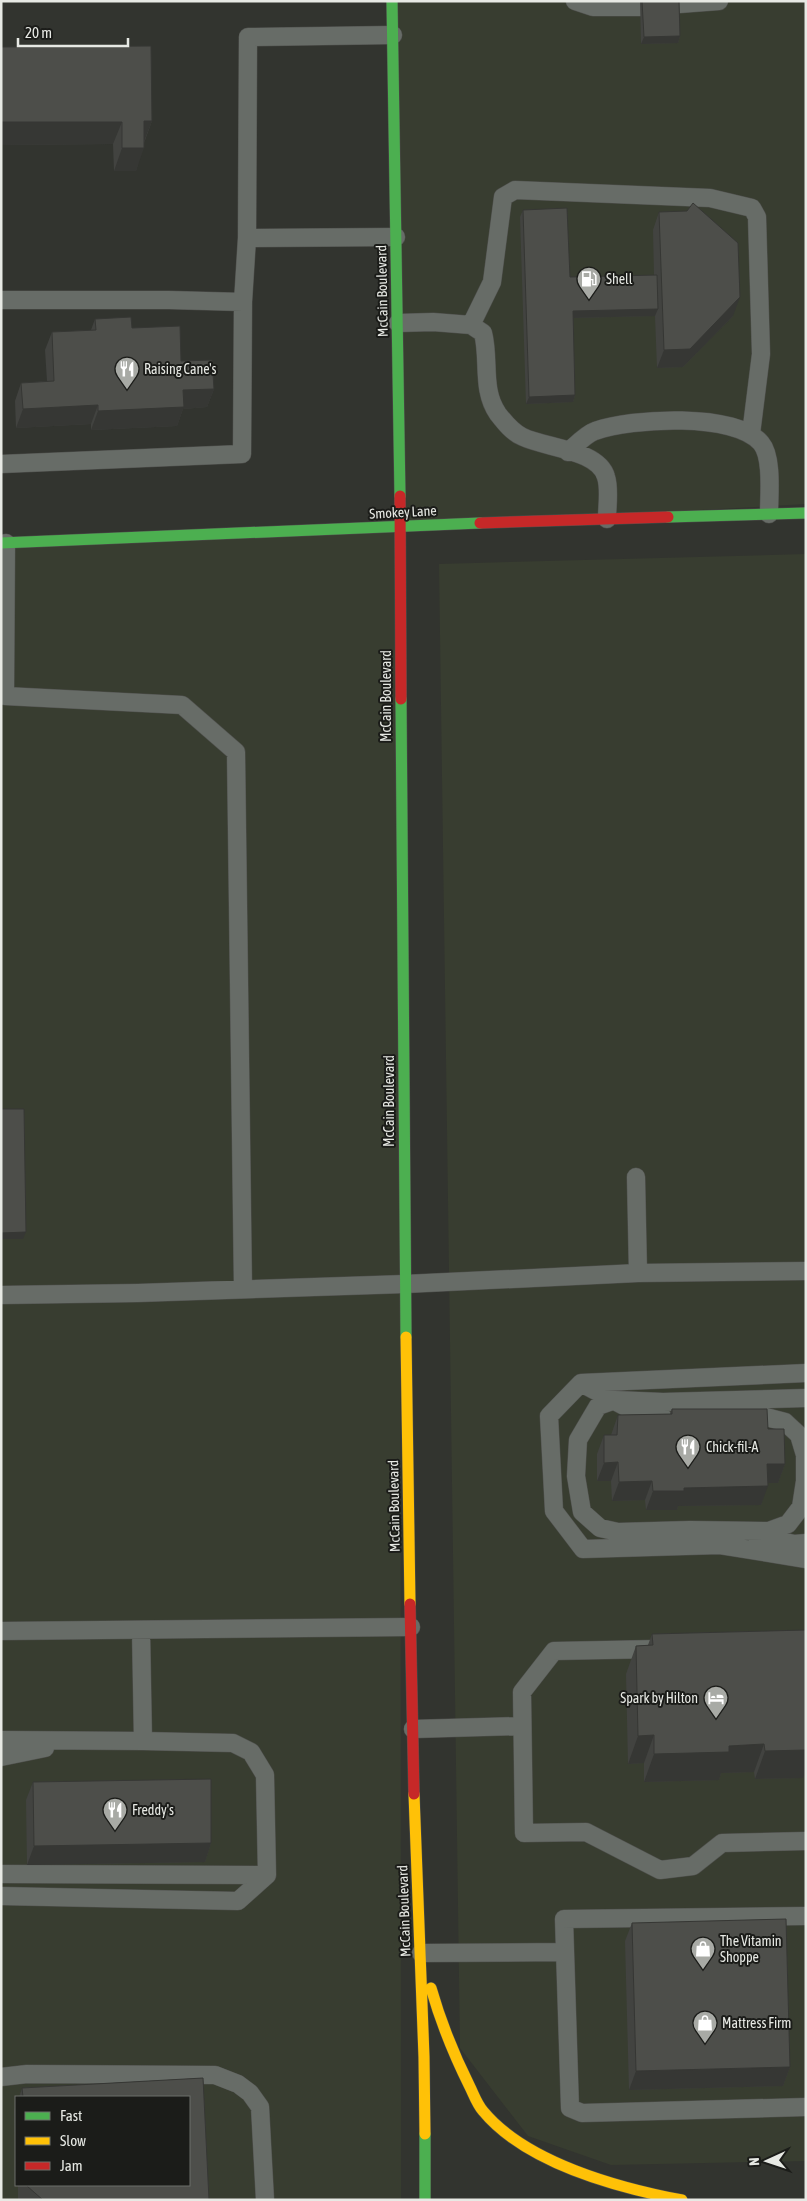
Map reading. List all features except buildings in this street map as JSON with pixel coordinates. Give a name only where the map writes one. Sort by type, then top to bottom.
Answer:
[{"type":"main road","name":"McCain Boulevard","points":[[392,1],[398,323],[405,1284],[413,1729],[424,2058],[425,2200]]},
{"type":"main road","name":"Smokey Lane","points":[[3,543],[806,513]]},
{"type":"main road","points":[[421,1953],[455,2058],[483,2110],[489,2117],[517,2142],[569,2167],[613,2184],[662,2197],[682,2200]]},
{"type":"lane","points":[[575,1],[593,7],[640,7],[719,1]]},
{"type":"lane","points":[[1,464],[242,454],[248,36],[393,35]]},
{"type":"lane","points":[[471,325],[492,282],[503,197],[515,190],[710,198],[752,208],[757,217],[761,354],[751,434]]},
{"type":"lane","points":[[246,238],[396,237]]},
{"type":"lane","points":[[1,300],[243,302]]},
{"type":"lane","points":[[398,323],[434,322],[471,325],[484,333],[487,346],[488,392],[497,413],[521,437],[539,444],[586,456],[599,464],[606,476],[607,519]]},
{"type":"lane","points":[[568,452],[593,431],[616,425],[682,420],[734,426],[751,434],[762,443],[766,453],[769,474],[769,514]]},
{"type":"lane","points":[[3,543],[3,696],[182,705],[236,752],[243,1289]]},
{"type":"lane","points":[[636,1176],[638,1273]]},
{"type":"lane","points":[[1,1295],[405,1284],[638,1273],[806,1271]]},
{"type":"lane","points":[[806,1374],[581,1383],[549,1416],[554,1511],[583,1548],[720,1545],[806,1559]]},
{"type":"lane","points":[[581,1383],[643,1416],[766,1417],[785,1422],[806,1432]]},
{"type":"lane","points":[[785,1422],[800,1436],[805,1455],[805,1482],[801,1507],[788,1524],[769,1531],[618,1532],[600,1528],[582,1512],[576,1476],[578,1440],[598,1406],[615,1400],[663,1402],[806,1398]]},
{"type":"lane","points":[[734,1530],[794,1544],[806,1543]]},
{"type":"lane","points":[[1,1631],[411,1626]]},
{"type":"lane","points":[[141,1630],[143,1741]]},
{"type":"lane","points":[[670,1649],[554,1651],[522,1692],[524,1833],[586,1832],[660,1870],[693,1866],[722,1843],[806,1841]]},
{"type":"lane","points":[[413,1729],[522,1726]]},
{"type":"lane","points":[[1,1740],[233,1743],[251,1752],[265,1775],[267,1875],[238,1901],[1,1896]]},
{"type":"lane","points":[[1,1757],[90,1741]]},
{"type":"lane","points":[[1,1874],[267,1875]]},
{"type":"lane","points":[[806,1916],[564,1919],[570,2108],[582,2113],[806,2107]]},
{"type":"lane","points":[[421,1953],[565,1952]]},
{"type":"lane","points":[[1,2077],[26,2074],[215,2075],[238,2084],[250,2093],[260,2107],[265,2200]]},
{"type":"shaded area","points":[[392,1],[806,1],[806,504],[400,527]]},
{"type":"shaded area","points":[[400,527],[401,2200],[1,2200],[1,540]]},
{"type":"shaded area","points":[[806,554],[806,2161],[611,2165],[528,2136],[460,2048],[439,564]]},
{"type":"traffic: fast","points":[[392,1],[400,496]]},
{"type":"traffic: fast","points":[[668,517],[806,513]]},
{"type":"traffic: fast","points":[[1,543],[480,523]]},
{"type":"traffic: fast","points":[[401,699],[406,1337]]},
{"type":"traffic: fast","points":[[425,2134],[425,2200]]},
{"type":"traffic: slow","points":[[406,1337],[410,1604]]},
{"type":"traffic: slow","points":[[414,1794],[425,2134]]},
{"type":"traffic: slow","points":[[431,1988],[448,2039],[476,2099],[483,2111],[501,2129],[523,2145],[548,2159],[575,2170],[630,2188],[682,2200]]},
{"type":"traffic: jam","points":[[400,496],[401,699]]},
{"type":"traffic: jam","points":[[480,523],[668,517]]},
{"type":"traffic: jam","points":[[410,1604],[414,1794]]},
{"type":"place","name":"Shell","points":[[589,300]]},
{"type":"place","name":"Raising Cane's","points":[[127,390]]},
{"type":"place","name":"Chick-fil-A","points":[[688,1468]]},
{"type":"place","name":"Spark by Hilton","points":[[716,1719]]},
{"type":"place","name":"Freddy's","points":[[115,1831]]},
{"type":"place","name":"The Vitamin Shoppe","points":[[703,1970]]},
{"type":"place","name":"Mattress Firm","points":[[705,2044]]}]
